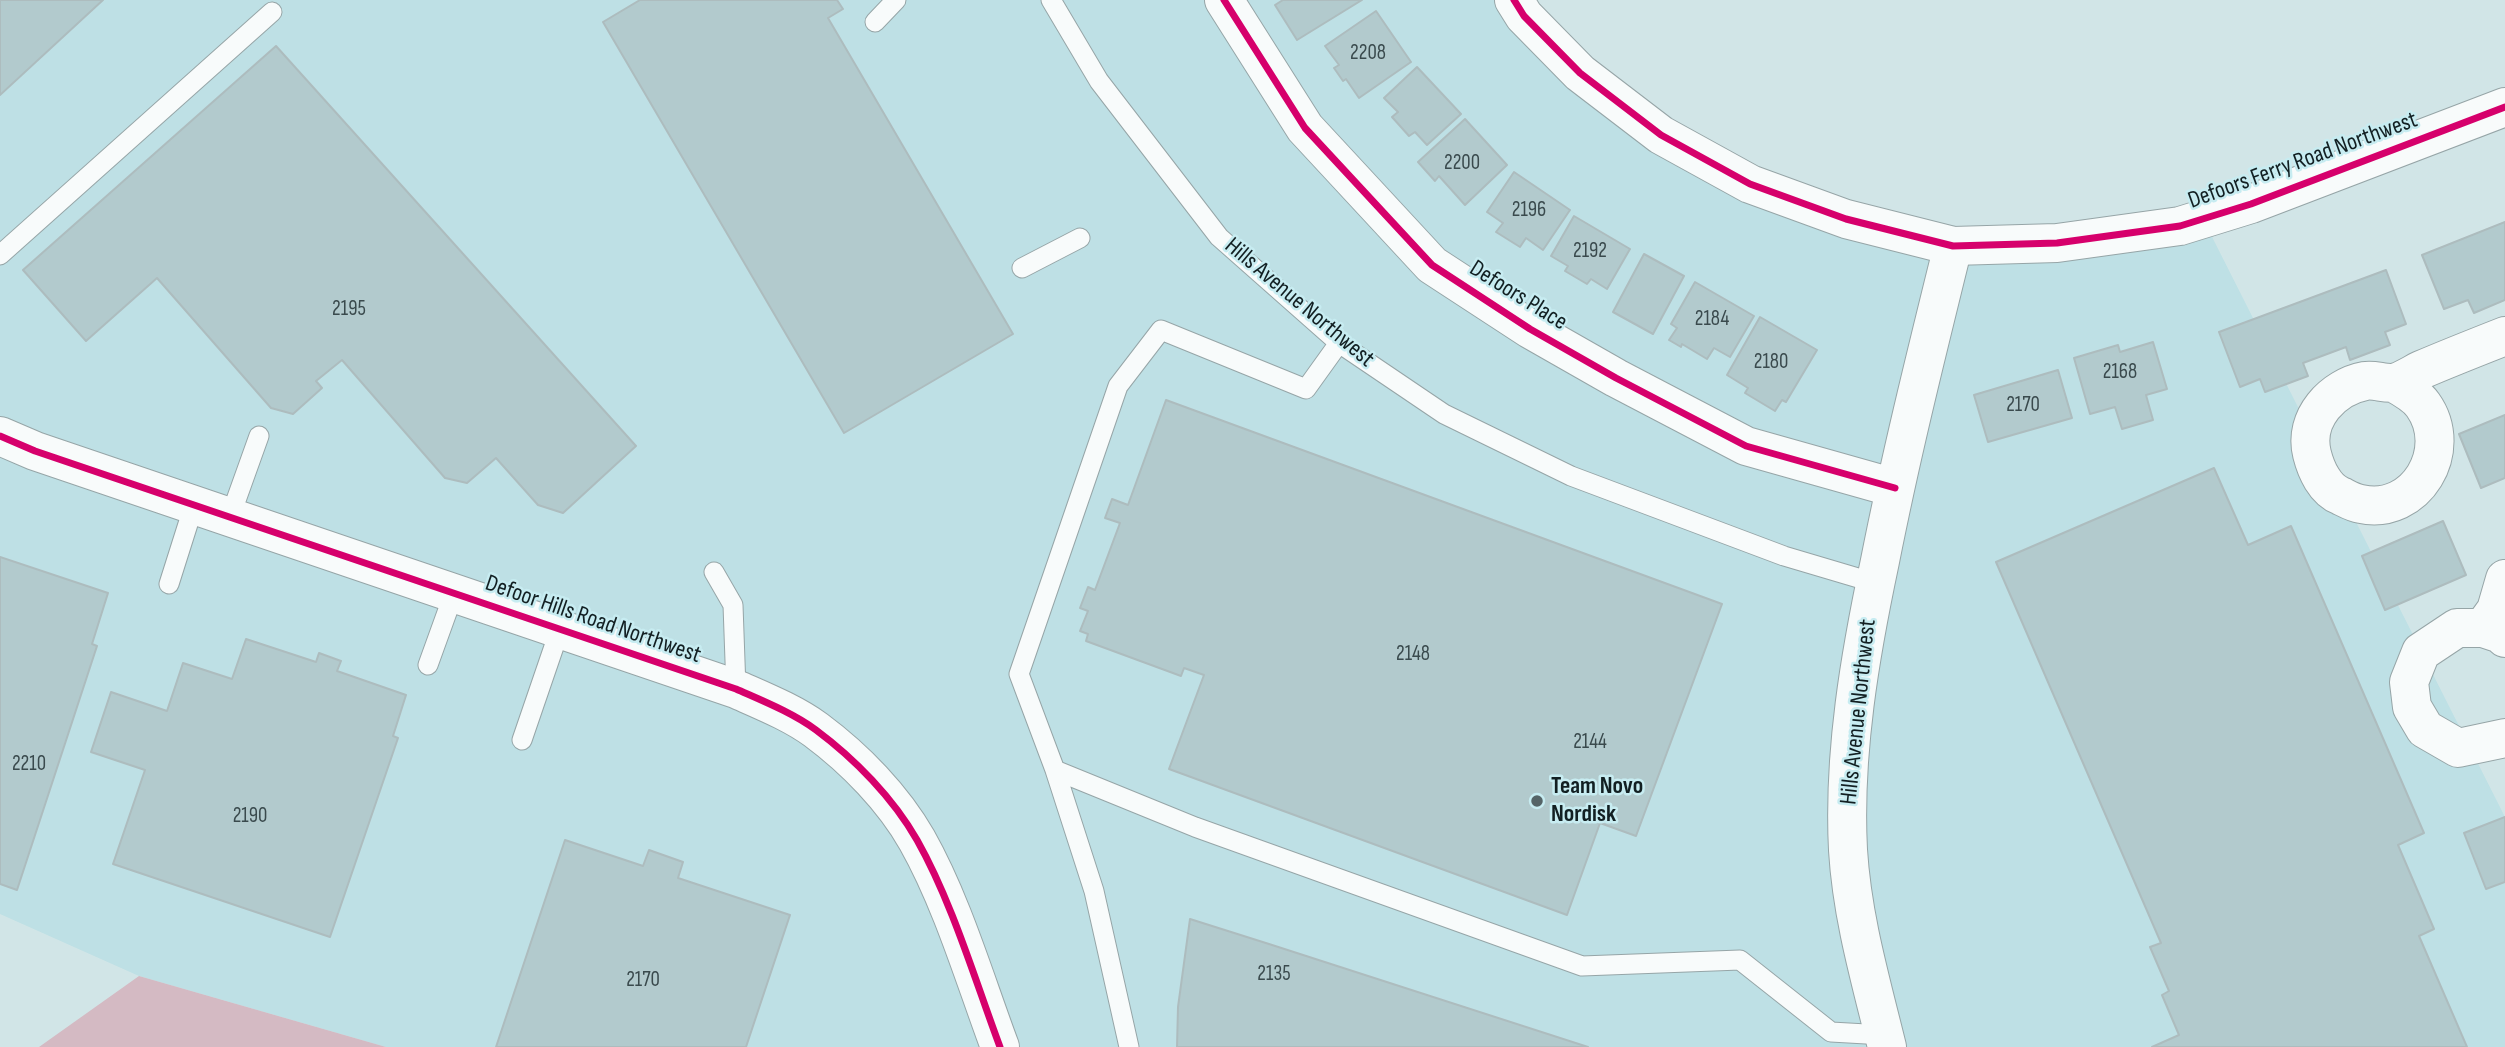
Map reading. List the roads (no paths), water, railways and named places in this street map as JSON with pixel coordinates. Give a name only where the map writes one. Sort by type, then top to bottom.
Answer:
[{"type":"street","name":"Defoors Place","points":[[1224,0],[1305,128],[1432,265],[1530,329],[1616,378],[1746,446],[1895,488]]},
{"type":"street","name":"Defoors Ferry Road Northwest","points":[[1514,0],[1524,16],[1580,73],[1661,135],[1750,184],[1846,219],[1952,246],[2057,243],[2180,226],[2251,204],[2505,107]]},
{"type":"street","name":"Hills Avenue Northwest","points":[[1886,1041],[1862,947],[1849,850],[1849,767],[1862,646],[1895,488],[1952,246]]},
{"type":"street","points":[[2394,383],[2505,336]]},
{"type":"street","name":"Defoor Hills Road Northwest","points":[[0,436],[35,451],[736,689],[775,706],[816,730],[874,781],[916,838],[940,886],[1000,1047]]},
{"type":"street","points":[[2505,579],[2496,610],[2494,633],[2457,628],[2421,652],[2409,682],[2412,706],[2425,729],[2458,748],[2505,738]]},
{"type":"lane","points":[[875,22],[896,0]]},
{"type":"lane","name":"Hills Avenue Northwest","points":[[1051,0],[1099,81],[1219,237],[1339,343],[1444,414],[1571,475],[1784,556],[1875,583]]},
{"type":"lane","points":[[0,255],[272,12]]},
{"type":"lane","points":[[1022,268],[1080,238]]},
{"type":"lane","points":[[1129,1047],[1094,891],[1055,770],[1019,674],[1118,386],[1161,330],[1306,389],[1339,343]]},
{"type":"lane","points":[[230,517],[258,436]]},
{"type":"lane","points":[[169,584],[194,505]]},
{"type":"lane","points":[[714,572],[733,605],[736,689]]},
{"type":"lane","points":[[428,665],[454,593]]},
{"type":"lane","points":[[522,740],[560,629]]},
{"type":"lane","points":[[1055,770],[1195,827],[1582,966],[1740,960],[1831,1032],[1886,1041]]},
{"type":"place","name":"Team Novo Nordisk","points":[[1537,801]]}]
